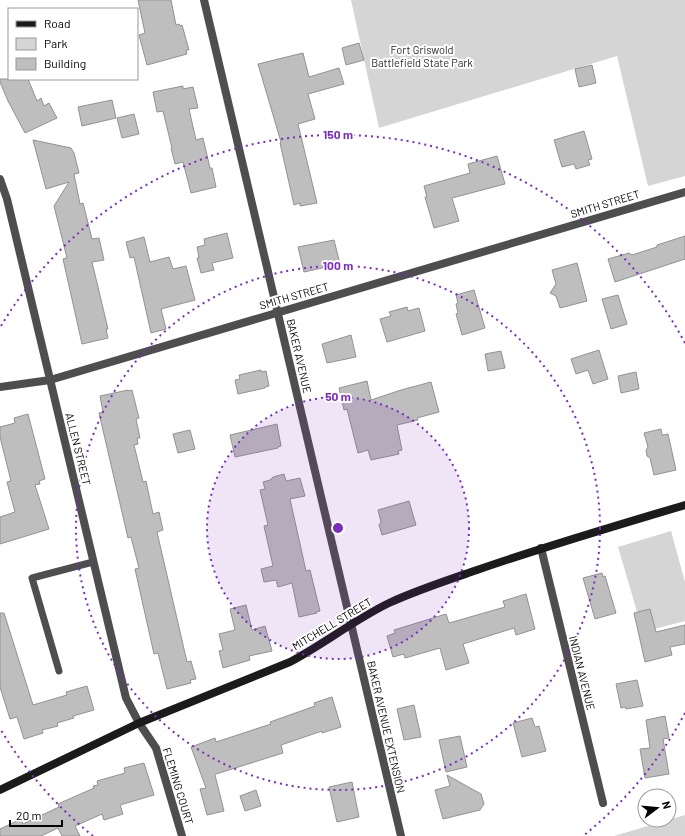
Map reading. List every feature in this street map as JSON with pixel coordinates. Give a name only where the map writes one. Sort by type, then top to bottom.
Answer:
[{"type":"main road","name":"MITCHELL STREET","points":[[0,790],[139,723],[290,662],[311,651],[351,624],[390,602],[541,548],[685,505]]},
{"type":"street","name":"BAKER AVENUE","points":[[204,0],[351,624]]},
{"type":"street","name":"ALLEN STREET","points":[[0,178],[7,199],[126,698],[139,723]]},
{"type":"street","name":"SMITH STREET","points":[[0,387],[50,380],[685,192]]},
{"type":"street","name":"INDIAN AVENUE","points":[[541,548],[602,803]]},
{"type":"street","name":"BAKER AVENUE EXTENSION","points":[[351,624],[401,836]]},
{"type":"street","name":"FLEMING COURT","points":[[139,723],[156,748],[182,836]]},
{"type":"lane","points":[[58,671],[32,578],[94,562]]},
{"type":"green space","name":"Fort Griswold Battlefield State Park","points":[[351,0],[685,0],[685,176],[648,186],[617,56],[379,128]]},
{"type":"green space","points":[[671,531],[685,582],[685,621],[643,632],[618,547]]},
{"type":"green space","points":[[685,815],[685,836],[614,836],[641,828],[677,828],[677,817]]},
{"type":"building","points":[[138,0],[171,0],[176,25],[182,25],[189,50],[186,50],[187,54],[147,65],[139,35],[145,33]]},
{"type":"building","points":[[359,43],[364,60],[346,65],[342,48]]},
{"type":"building","points":[[303,53],[309,77],[339,68],[344,84],[308,94],[315,119],[298,124],[317,203],[300,206],[300,203],[294,205],[281,142],[258,64]]},
{"type":"building","points":[[592,65],[596,83],[579,87],[575,69]]},
{"type":"building","points":[[0,79],[28,80],[37,101],[41,98],[44,106],[49,103],[57,118],[25,133],[0,82]]},
{"type":"building","points":[[183,86],[183,89],[193,87],[198,108],[189,109],[196,140],[203,138],[216,187],[191,193],[183,162],[175,164],[163,111],[157,112],[153,92]]},
{"type":"building","points":[[112,100],[116,118],[82,126],[78,107]]},
{"type":"building","points":[[134,114],[139,134],[122,138],[117,118]]},
{"type":"building","points":[[584,131],[592,159],[588,160],[590,165],[576,169],[574,164],[562,167],[554,140]]},
{"type":"building","points":[[33,140],[71,148],[74,153],[79,173],[74,174],[80,204],[83,203],[92,239],[99,238],[104,260],[92,262],[108,329],[106,329],[108,338],[82,344],[63,259],[67,258],[54,206],[69,182],[46,189]]},
{"type":"building","points":[[497,156],[505,184],[452,198],[459,221],[434,228],[425,197],[427,197],[424,186],[470,173],[468,164]]},
{"type":"building","points":[[227,233],[233,258],[212,263],[214,270],[201,273],[197,258],[199,258],[197,247],[205,245],[204,239]]},
{"type":"building","points":[[685,236],[685,259],[615,282],[608,259],[629,253],[632,255]]},
{"type":"building","points":[[144,237],[150,262],[169,257],[173,269],[186,266],[195,300],[161,309],[166,329],[151,333],[134,257],[130,258],[126,242]]},
{"type":"building","points":[[334,240],[340,264],[304,272],[298,247]]},
{"type":"building","points":[[577,263],[587,301],[560,308],[556,296],[550,293],[556,284],[552,270]]},
{"type":"building","points":[[474,290],[485,328],[462,335],[456,314],[458,313],[456,304],[458,303],[456,295]]},
{"type":"building","points":[[618,295],[627,324],[611,329],[602,299]]},
{"type":"building","points":[[407,307],[408,311],[419,308],[425,331],[387,342],[380,319],[391,316],[389,312]]},
{"type":"building","points":[[351,335],[356,357],[327,363],[322,344]]},
{"type":"building","points":[[599,350],[608,379],[593,384],[588,370],[576,374],[571,359]]},
{"type":"building","points":[[501,351],[505,368],[488,371],[485,354]]},
{"type":"building","points":[[261,370],[261,372],[266,371],[269,386],[238,394],[235,380],[240,379],[239,375]]},
{"type":"building","points":[[636,372],[639,389],[621,393],[618,376]]},
{"type":"building","points":[[367,381],[371,400],[431,382],[439,412],[417,418],[418,420],[397,425],[402,450],[398,451],[399,454],[371,460],[368,450],[358,453],[347,409],[344,410],[339,388]]},
{"type":"building","points":[[132,390],[139,418],[136,419],[140,438],[137,438],[138,444],[134,445],[143,482],[146,481],[153,514],[159,512],[163,530],[157,532],[187,662],[191,661],[196,679],[190,680],[191,683],[167,689],[158,653],[154,654],[135,569],[139,568],[131,537],[128,538],[99,413],[103,412],[100,396]]},
{"type":"building","points":[[28,414],[45,479],[39,481],[40,484],[35,485],[49,529],[0,544],[0,517],[15,512],[7,482],[11,481],[0,437],[0,427],[15,423],[14,418]]},
{"type":"building","points":[[277,424],[281,446],[278,448],[235,457],[230,435]]},
{"type":"building","points":[[661,429],[662,435],[668,434],[676,470],[654,475],[650,458],[647,456],[646,450],[648,447],[644,433]]},
{"type":"building","points":[[190,430],[195,449],[178,453],[173,434]]},
{"type":"building","points":[[284,474],[286,481],[300,478],[305,496],[290,499],[306,571],[310,570],[320,611],[299,617],[292,583],[278,587],[276,580],[264,582],[261,569],[273,566],[264,526],[268,525],[260,490],[265,489],[263,482]]},
{"type":"building","points":[[409,501],[416,525],[382,535],[379,525],[381,522],[378,510]]},
{"type":"building","points":[[602,573],[603,577],[605,576],[616,613],[595,619],[583,578]]},
{"type":"building","points":[[526,594],[535,629],[516,635],[514,628],[463,644],[469,663],[446,670],[440,648],[405,658],[404,654],[393,657],[387,636],[395,633],[394,630],[446,614],[449,623],[505,607],[503,601]]},
{"type":"building","points":[[246,605],[252,630],[265,626],[272,651],[249,656],[250,660],[223,668],[219,651],[223,650],[219,634],[235,630],[230,609]]},
{"type":"building","points":[[650,609],[656,632],[685,625],[685,644],[670,647],[672,655],[645,662],[634,613]]},
{"type":"building","points":[[0,613],[4,613],[33,705],[67,695],[66,692],[87,686],[94,710],[73,716],[74,718],[57,723],[58,726],[42,730],[43,733],[24,739],[17,717],[10,719],[0,687]]},
{"type":"building","points":[[637,680],[643,706],[626,709],[625,707],[621,708],[616,684]]},
{"type":"building","points":[[332,697],[341,727],[322,733],[322,731],[281,745],[283,753],[216,774],[224,811],[207,815],[200,789],[206,788],[191,747],[215,738],[216,742],[271,724],[270,722],[315,706],[314,703]]},
{"type":"building","points":[[414,705],[421,737],[404,740],[397,709]]},
{"type":"building","points":[[665,716],[669,738],[663,739],[669,774],[645,778],[640,749],[650,748],[646,720]]},
{"type":"building","points":[[532,718],[535,727],[539,726],[546,751],[522,757],[513,723]]},
{"type":"building","points":[[460,736],[467,767],[446,772],[439,740]]},
{"type":"building","points":[[144,763],[154,795],[120,805],[123,814],[104,820],[102,814],[75,826],[80,836],[62,836],[58,828],[41,836],[0,836],[0,829],[21,819],[23,824],[59,807],[58,804],[94,788],[93,786],[98,785],[97,781],[125,773],[124,768]]},
{"type":"building","points":[[447,775],[481,794],[484,804],[480,810],[443,819],[435,790],[450,786]]},
{"type":"building","points":[[352,782],[359,817],[337,822],[329,787]]},
{"type":"building","points":[[256,790],[261,806],[245,811],[240,796]]}]
